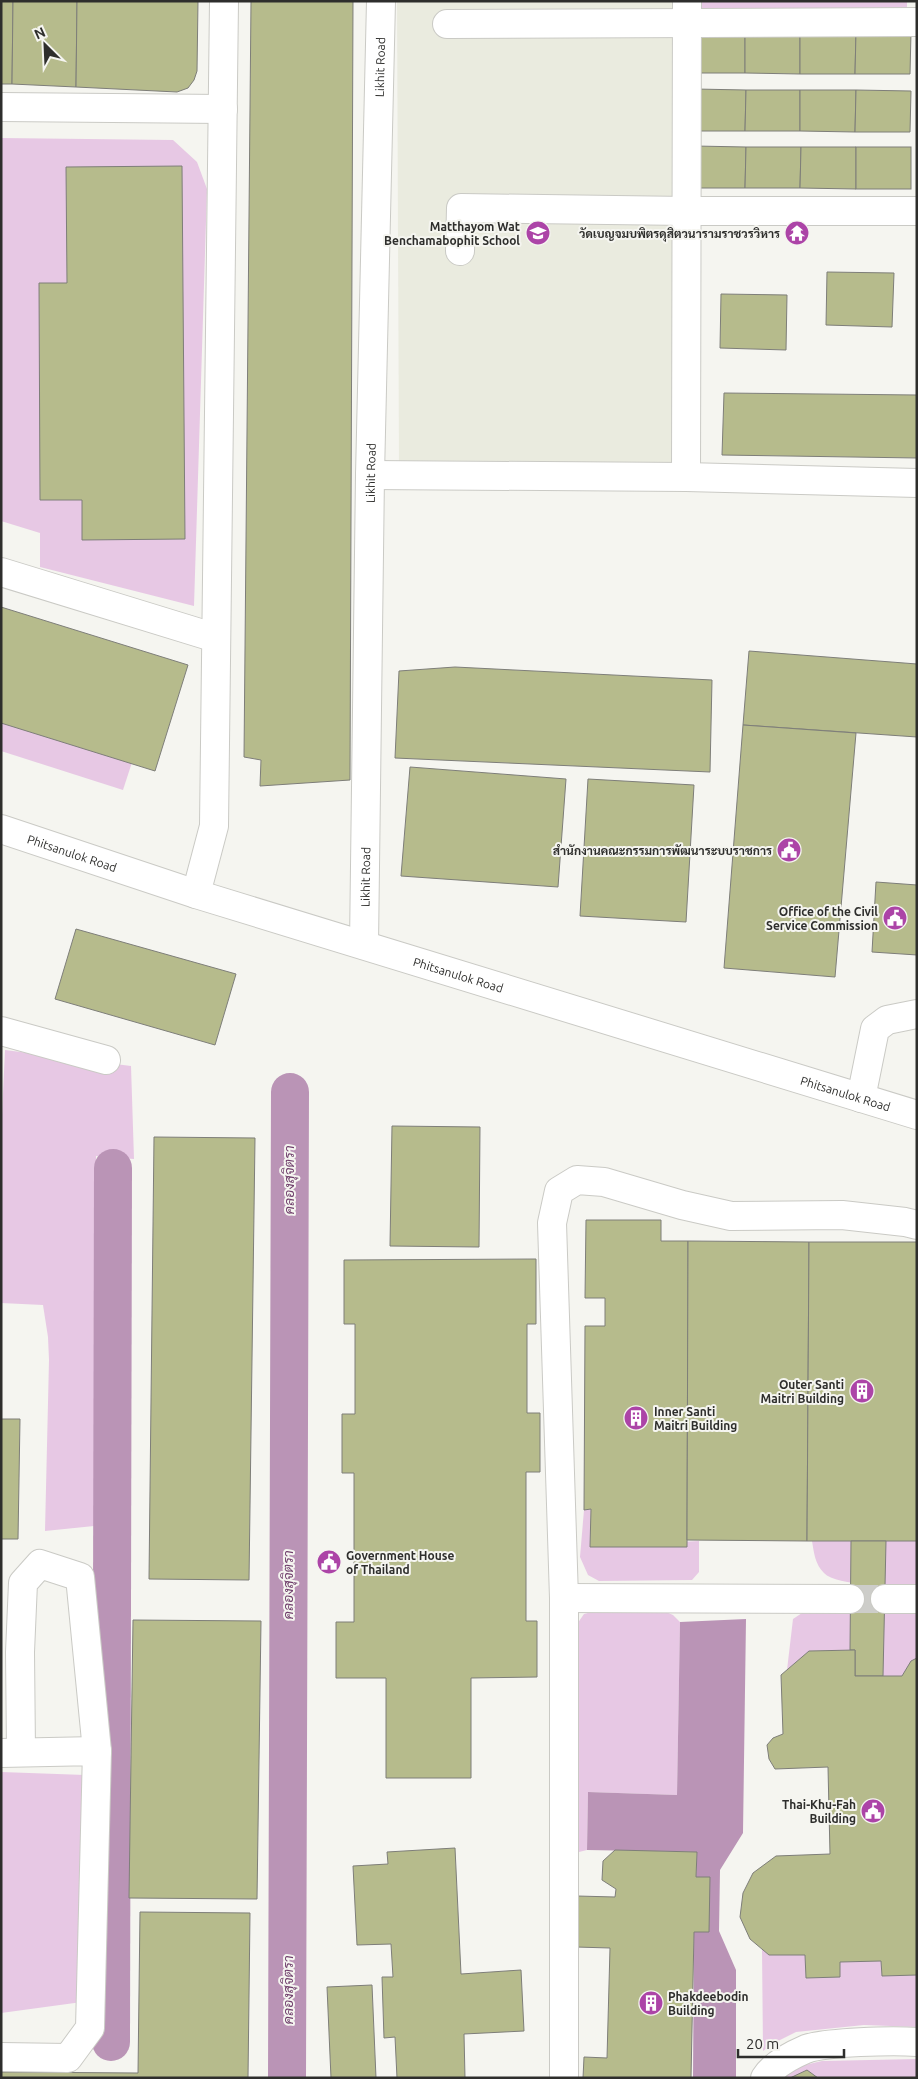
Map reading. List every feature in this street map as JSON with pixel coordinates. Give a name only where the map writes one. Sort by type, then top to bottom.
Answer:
[{"type":"street","points":[[196,894],[214,826],[224,1]]},
{"type":"street","name":"Likhit Road","points":[[364,945],[370,475],[381,1]]},
{"type":"street","points":[[686,477],[687,12]]},
{"type":"street","points":[[447,24],[687,12],[917,22]]},
{"type":"street","points":[[1,107],[222,109]]},
{"type":"street","points":[[460,252],[461,208],[687,212],[917,211]]},
{"type":"street","points":[[370,475],[686,477],[917,483]]},
{"type":"street","points":[[1,572],[216,638]]},
{"type":"street","name":"Phitsanulok Road","points":[[1,829],[196,894],[917,1115]]},
{"type":"street","points":[[861,1098],[875,1029],[888,1020],[917,1014]]},
{"type":"street","points":[[1,1031],[106,1060]]},
{"type":"street","points":[[564,2078],[564,1598],[552,1223],[559,1191],[577,1180],[604,1182],[682,1205],[731,1216],[842,1215],[917,1225]]},
{"type":"street","points":[[1,2057],[68,2058],[90,2028],[97,1751],[80,1577],[40,1564],[23,1583],[20,1652],[11,1752],[97,1751]]},
{"type":"street","points":[[564,1598],[850,1599]]},
{"type":"street","points":[[885,1599],[917,1599]]},
{"type":"street","points":[[766,2078],[784,2060],[807,2049],[838,2044],[917,2042]]},
{"type":"shaded area","name":"Matthayom Wat Benchamabophit School","points":[[397,1],[674,1],[682,466],[399,469]]},
{"type":"shaded area","points":[[697,1],[907,1],[907,12],[697,12]]},
{"type":"shaded area","points":[[1,138],[173,140],[197,162],[207,189],[194,606],[40,567],[40,533],[1,521]]},
{"type":"shaded area","points":[[1,709],[136,750],[123,790],[1,751]]},
{"type":"shaded area","points":[[5,1050],[131,1066],[134,1159],[96,1156],[101,1410],[94,1526],[45,1531],[49,1360],[48,1337],[43,1305],[1,1303],[1,1137]]},
{"type":"shaded area","points":[[591,1509],[590,1547],[699,1541],[699,1572],[692,1580],[599,1581],[588,1575],[580,1557],[584,1510]]},
{"type":"shaded area","points":[[812,1541],[917,1541],[917,1586],[854,1583],[831,1578],[819,1566],[815,1558]]},
{"type":"shaded area","points":[[657,1608],[673,1615],[680,1622],[677,1795],[588,1792],[587,1850],[579,1852],[575,1627],[584,1614],[599,1610]]},
{"type":"shaded area","points":[[802,1613],[917,1613],[917,1658],[902,1676],[855,1676],[854,1650],[809,1651],[787,1670],[793,1619]]},
{"type":"shaded area","points":[[746,1619],[743,1833],[720,1870],[719,1931],[736,1970],[736,2078],[693,2078],[694,1932],[709,1877],[696,1877],[697,1852],[587,1850],[588,1792],[677,1795],[680,1622]]},
{"type":"shaded area","points":[[1,1772],[85,1775],[82,2002],[1,2013]]},
{"type":"shaded area","points":[[762,1949],[769,1955],[805,1955],[806,1978],[840,1976],[840,1962],[881,1961],[882,1976],[917,1975],[917,2027],[864,2025],[796,2032],[772,2044],[763,2051]]},
{"type":"shaded area","points":[[917,2059],[917,2078],[779,2078],[792,2068],[822,2061]]},
{"type":"building","points":[[1,1],[13,1],[12,84],[1,84]]},
{"type":"building","points":[[13,1],[77,1],[76,87],[12,84]]},
{"type":"building","points":[[77,1],[198,1],[197,71],[194,80],[188,88],[177,92],[76,87]]},
{"type":"building","points":[[251,1],[353,1],[350,780],[260,786],[261,760],[244,757]]},
{"type":"building","points":[[695,31],[745,31],[745,73],[694,73]]},
{"type":"building","points":[[745,31],[800,32],[800,74],[745,73]]},
{"type":"building","points":[[800,32],[856,32],[855,74],[800,74]]},
{"type":"building","points":[[856,32],[911,32],[910,74],[855,74]]},
{"type":"building","points":[[695,89],[746,90],[745,131],[694,131]]},
{"type":"building","points":[[746,90],[800,90],[800,131],[745,131]]},
{"type":"building","points":[[800,90],[856,90],[855,132],[800,131]]},
{"type":"building","points":[[856,90],[911,91],[910,132],[855,132]]},
{"type":"building","points":[[695,146],[746,147],[745,188],[694,188]]},
{"type":"building","points":[[746,147],[801,147],[800,188],[745,188]]},
{"type":"building","points":[[801,147],[856,147],[856,189],[800,188]]},
{"type":"building","points":[[856,147],[911,147],[911,189],[856,189]]},
{"type":"building","points":[[182,166],[185,539],[82,540],[82,500],[40,500],[39,283],[67,283],[66,167]]},
{"type":"building","points":[[827,272],[894,273],[892,327],[826,325]]},
{"type":"building","points":[[721,294],[787,295],[786,350],[720,348]]},
{"type":"building","points":[[724,393],[917,395],[917,458],[722,455]]},
{"type":"building","points":[[1,607],[188,665],[155,771],[1,723]]},
{"type":"building","points":[[749,651],[917,664],[917,737],[743,725]]},
{"type":"building","points":[[455,667],[712,680],[710,772],[395,758],[399,671]]},
{"type":"building","name":"สำนักงานคณะกรรมการพัฒนาระบบราชการ","points":[[743,725],[856,733],[835,977],[724,968]]},
{"type":"building","points":[[410,767],[566,779],[558,887],[401,876]]},
{"type":"building","points":[[588,779],[694,785],[686,922],[580,916]]},
{"type":"building","name":"Office of the Civil Service Commission","points":[[876,882],[917,885],[917,955],[872,952]]},
{"type":"building","points":[[76,929],[236,974],[215,1045],[55,999]]},
{"type":"building","points":[[392,1126],[480,1127],[479,1247],[390,1246]]},
{"type":"building","points":[[154,1137],[255,1138],[249,1580],[149,1579]]},
{"type":"building","name":"Inner Santi Maitri Building","points":[[586,1220],[661,1220],[661,1241],[688,1241],[687,1547],[590,1547],[591,1509],[584,1510],[585,1326],[605,1326],[605,1298],[585,1298]]},
{"type":"building","points":[[688,1241],[809,1242],[807,1541],[687,1540]]},
{"type":"building","name":"Outer Santi Maitri Building","points":[[809,1242],[917,1242],[917,1541],[807,1541]]},
{"type":"building","points":[[536,1259],[536,1324],[527,1324],[527,1413],[540,1413],[540,1472],[526,1472],[526,1621],[537,1621],[537,1677],[471,1678],[471,1778],[386,1778],[386,1678],[336,1678],[336,1622],[354,1622],[354,1473],[342,1473],[342,1414],[355,1414],[355,1324],[344,1324],[344,1260]]},
{"type":"building","points":[[1,1419],[20,1419],[18,1539],[1,1539]]},
{"type":"building","points":[[851,1541],[886,1541],[883,1676],[855,1676],[855,1650],[850,1650]]},
{"type":"building","points":[[133,1620],[261,1621],[257,1899],[129,1898]]},
{"type":"building","name":"Thai-Khu-Fah Building","points":[[855,1650],[855,1676],[902,1676],[911,1661],[917,1658],[917,1975],[882,1976],[881,1961],[840,1962],[840,1977],[806,1978],[805,1955],[769,1955],[750,1939],[740,1917],[743,1893],[753,1873],[776,1856],[830,1854],[828,1767],[775,1769],[769,1759],[767,1745],[773,1738],[783,1734],[781,1675],[809,1651]]},
{"type":"building","points":[[455,1848],[461,1974],[521,1970],[524,2031],[464,2034],[465,2078],[397,2078],[395,2037],[384,2038],[382,1977],[393,1977],[391,1944],[357,1945],[353,1866],[388,1864],[387,1852]]},
{"type":"building","name":"Phakdeebodin Building","points":[[615,1850],[697,1852],[696,1877],[710,1877],[709,1932],[694,1932],[691,2078],[583,2078],[584,2057],[607,2058],[610,1948],[576,1947],[577,1896],[615,1897],[616,1889],[602,1880],[603,1861]]},
{"type":"building","points":[[140,1912],[250,1913],[248,2078],[1,2078],[1,2072],[138,2073]]},
{"type":"building","points":[[372,1985],[376,2078],[331,2078],[327,1987]]},
{"type":"building","points":[[807,2070],[818,2078],[790,2078]]},
{"type":"waterway","name":"คลองสุจิตรา","points":[[287,2078],[290,1092]]},
{"type":"waterway","points":[[111,2042],[113,1168]]},
{"type":"tunnel","points":[[850,1599],[885,1599]]},
{"type":"place","name":"Matthayom Wat Benchamabophit School","points":[[538,233]]},
{"type":"place","name":"วัดเบญจมบพิตรดุสิตวนารามราชวรวิหาร","points":[[797,233]]},
{"type":"place","name":"สำนักงานคณะกรรมการพัฒนาระบบราชการ","points":[[789,850]]},
{"type":"place","name":"Office of the Civil Service Commission","points":[[895,918]]},
{"type":"place","name":"Outer Santi Maitri Building","points":[[862,1391]]},
{"type":"place","name":"Inner Santi Maitri Building","points":[[636,1418]]},
{"type":"place","name":"Government House of Thailand","points":[[329,1562]]},
{"type":"place","name":"Thai-Khu-Fah Building","points":[[873,1811]]},
{"type":"place","name":"Phakdeebodin Building","points":[[651,2003]]}]
